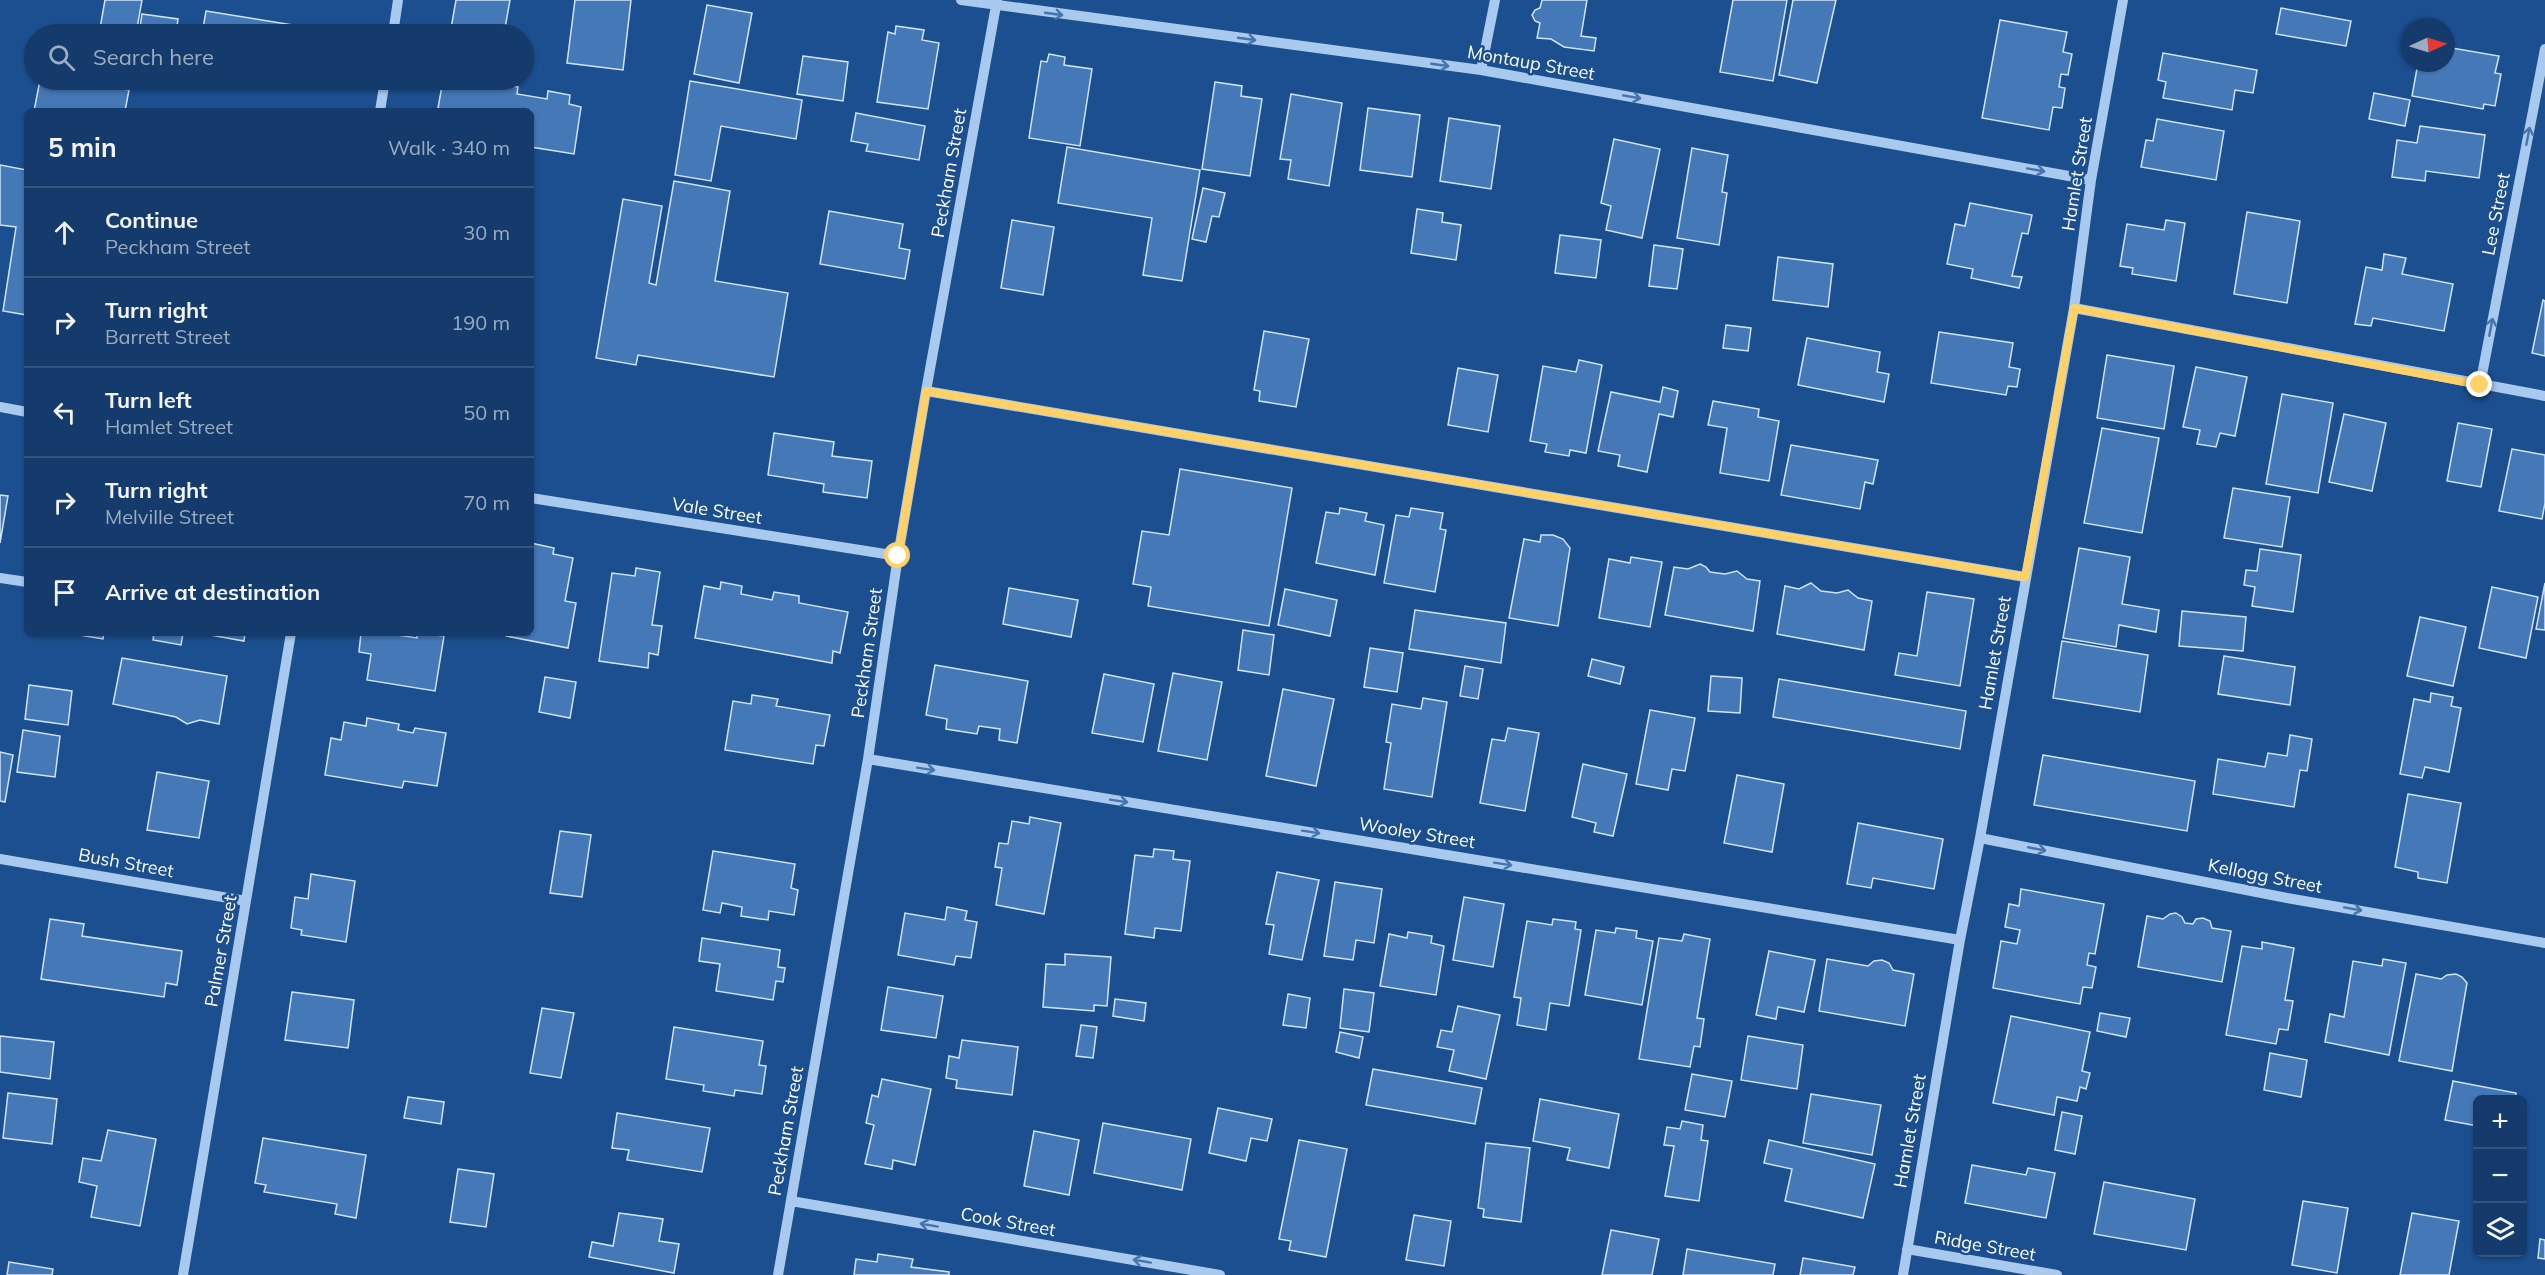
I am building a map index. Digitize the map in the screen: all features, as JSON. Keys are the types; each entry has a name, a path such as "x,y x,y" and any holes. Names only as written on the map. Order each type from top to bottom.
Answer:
{"street":[{"path":"394,24 398,0"},
{"name":"Montaup Street","path":"961,0 1481,70 2091,180"},
{"path":"1481,70 1495,0"},
{"name":"Hamlet Street","path":"1903,1275 1959,940 1980,838 2074,308 2091,180 2123,0"},
{"name":"Peckham Street","path":"778,1275 868,759 898,556 926,391 996,3"},
{"name":"Lee Street","path":"2480,385 2545,49"},
{"path":"380,108 383,90"},
{"path":"2074,308 2545,396"},
{"path":"926,391 2025,577"},
{"path":"0,407 24,411"},
{"name":"Vale Street","path":"534,498 898,556"},
{"path":"0,578 24,582"},
{"name":"Palmer Street","path":"183,1275 290,636"},
{"name":"Wooley Street","path":"868,759 1959,940"},
{"name":"Kellogg Street","path":"1980,838 2288,898 2545,943"},
{"name":"Bush Street","path":"0,859 246,901"},
{"name":"Cook Street","path":"791,1201 1220,1275"},
{"name":"Ridge Street","path":"1906,1249 2058,1275"}],"building":[{"path":"105,0 142,0 138,24 101,24"},
{"path":"456,0 510,0 506,24 452,24"},
{"path":"575,0 631,0 623,70 567,63"},
{"path":"1542,0 1587,0 1581,36 1596,38 1594,51 1564,47 1551,39 1537,38 1540,23 1535,21 1532,15 1540,8"},
{"path":"1733,0 1787,0 1773,81 1720,72"},
{"path":"1793,0 1836,0 1817,83 1779,75"},
{"path":"707,5 752,13 739,83 694,74"},
{"path":"2281,8 2351,21 2346,46 2276,34"},
{"path":"206,11 286,24 204,24"},
{"path":"142,14 178,19 177,24 140,24"},
{"path":"2000,20 2067,32 2063,52 2072,54 2068,75 2061,74 2059,87 2065,88 2062,108 2053,107 2049,130 1982,118"},
{"path":"896,26 924,30 922,40 939,43 928,109 877,102 888,32 895,34"},
{"path":"2455,49 2499,56 2495,73 2501,74 2495,106 2484,104 2483,109 2412,96 2416,72 2455,72"},
{"path":"2163,53 2257,70 2253,93 2235,90 2232,110 2163,98 2166,82 2158,80"},
{"path":"1049,54 1065,57 1064,65 1092,69 1080,146 1029,138 1041,61 1047,62"},
{"path":"803,56 848,62 843,101 797,94"},
{"path":"690,81 802,100 796,139 721,126 711,181 675,175"},
{"path":"1215,82 1242,86 1241,96 1262,99 1250,176 1202,169"},
{"path":"38,90 129,90 126,108 35,108"},
{"path":"441,90 518,90 517,94 547,99 548,91 570,95 569,104 581,107 574,154 534,147 534,108 438,108"},
{"path":"2374,93 2410,100 2405,126 2369,119"},
{"path":"1291,94 1342,103 1329,186 1288,179 1291,160 1280,159"},
{"path":"1368,108 1420,115 1412,177 1360,170"},
{"path":"856,113 925,126 919,160 866,151 868,144 851,141"},
{"path":"1449,118 1500,126 1491,189 1440,181"},
{"path":"2157,119 2224,131 2216,180 2141,167 2146,140 2153,141"},
{"path":"2420,126 2485,135 2479,178 2426,171 2425,181 2392,177 2397,140 2417,143"},
{"path":"1614,139 1660,149 1642,238 1606,230 1611,206 1601,203"},
{"path":"1067,147 1200,170 1182,281 1143,275 1152,218 1058,203"},
{"path":"1692,148 1728,155 1722,192 1727,193 1719,245 1677,238"},
{"path":"0,165 24,169 24,314 3,311 16,227 0,225"},
{"path":"674,181 730,191 715,281 788,293 774,377 638,355 636,365 596,358 623,199 662,206 649,283 656,285"},
{"path":"1203,188 1225,193 1219,217 1212,216 1206,242 1192,239"},
{"path":"1970,203 2032,215 2028,234 2022,233 2012,276 2022,277 2019,288 1971,278 1973,269 1947,264 1955,224 1965,226"},
{"path":"1417,209 1443,213 1442,222 1461,225 1456,260 1411,253"},
{"path":"829,211 903,224 899,248 910,250 905,279 820,264"},
{"path":"2247,212 2300,221 2287,303 2234,294"},
{"path":"1012,220 1054,227 1043,295 1001,288"},
{"path":"2166,220 2185,223 2176,281 2132,274 2133,268 2120,266 2127,224 2164,230"},
{"path":"1560,235 1601,240 1596,278 1555,273"},
{"path":"1654,245 1683,249 1677,289 1649,286"},
{"path":"2384,254 2406,258 2402,274 2453,284 2444,331 2373,318 2371,326 2355,324 2366,267 2382,270"},
{"path":"1778,257 1833,264 1828,307 1773,300"},
{"path":"2543,300 2545,301 2545,356 2532,353"},
{"path":"1726,325 1751,328 1748,351 1723,348"},
{"path":"1264,331 1309,339 1296,407 1259,401 1260,391 1254,390"},
{"path":"1939,332 2013,343 2009,367 2020,369 2017,387 2008,386 2006,395 1931,383"},
{"path":"1807,338 1880,352 1877,372 1889,374 1884,402 1798,385"},
{"path":"2107,355 2174,366 2164,429 2097,418"},
{"path":"1579,360 1602,365 1586,453 1570,450 1569,456 1545,452 1547,444 1530,441 1543,366 1576,372"},
{"path":"2196,367 2247,377 2235,436 2220,433 2216,447 2197,444 2200,430 2183,427"},
{"path":"1458,368 1498,375 1488,432 1448,425"},
{"path":"1663,387 1678,391 1673,417 1659,414 1647,472 1618,466 1620,455 1598,451 1611,392 1660,402"},
{"path":"2282,394 2333,403 2318,493 2266,484"},
{"path":"1713,401 1759,409 1758,417 1779,421 1769,481 1720,473 1727,428 1708,425"},
{"path":"2344,414 2386,423 2372,491 2329,482"},
{"path":"2458,423 2492,429 2481,487 2447,481"},
{"path":"2102,428 2159,438 2142,533 2084,523"},
{"path":"774,433 834,442 832,456 872,461 867,498 823,492 824,484 768,475"},
{"path":"1791,445 1878,460 1873,484 1865,482 1860,509 1781,495"},
{"path":"2512,449 2545,455 2545,503 2542,519 2499,511"},
{"path":"1180,469 1292,488 1269,626 1148,606 1151,587 1133,584 1142,531 1169,535"},
{"path":"2233,488 2290,497 2282,547 2224,538"},
{"path":"0,495 8,496 0,543"},
{"path":"1340,508 1367,513 1365,521 1384,525 1375,575 1316,563 1326,512 1339,514"},
{"path":"1411,508 1443,513 1440,529 1446,530 1435,592 1384,583 1396,515 1409,517"},
{"path":"1541,535 1553,535 1563,539 1570,548 1558,626 1509,618 1524,539 1540,542"},
{"path":"534,544 554,548 553,554 573,558 565,601 576,603 568,648 506,636 534,636"},
{"path":"2079,548 2130,557 2122,604 2159,610 2156,632 2119,625 2116,647 2063,638"},
{"path":"2260,549 2301,555 2293,612 2252,606 2255,587 2244,585 2246,570 2257,571"},
{"path":"1631,557 1662,562 1650,627 1599,618 1609,559 1630,563"},
{"path":"1700,564 1710,572 1725,574 1737,571 1747,579 1760,581 1753,631 1665,615 1674,567 1688,569"},
{"path":"636,568 660,572 652,625 662,626 658,655 649,653 648,668 599,661 612,573 635,576"},
{"path":"721,582 742,586 741,594 772,600 774,592 799,596 799,603 848,612 840,653 833,651 832,663 695,638 704,586 720,589"},
{"path":"1811,583 1821,591 1837,593 1848,590 1858,598 1872,601 1864,650 1777,634 1785,586 1799,589"},
{"path":"2545,583 2545,630 2536,629"},
{"path":"2492,587 2538,597 2526,658 2479,648"},
{"path":"1009,588 1078,600 1071,637 1003,624"},
{"path":"1285,589 1337,600 1330,636 1278,625"},
{"path":"1927,592 1974,599 1960,686 1895,675 1899,653 1917,656"},
{"path":"1415,610 1506,623 1501,663 1409,649"},
{"path":"2182,611 2246,617 2243,651 2179,646"},
{"path":"2420,617 2466,627 2453,686 2407,676"},
{"path":"1243,630 1274,635 1269,675 1238,670"},
{"path":"85,636 104,636 103,639"},
{"path":"154,636 182,636 181,645 153,640"},
{"path":"216,636 245,636 244,641"},
{"path":"361,636 417,638 417,636 444,636 435,691 367,680 371,654 359,652"},
{"path":"2062,641 2148,655 2140,712 2053,698"},
{"path":"1370,648 1403,653 1397,692 1364,687"},
{"path":"2224,656 2295,667 2290,705 2218,694"},
{"path":"122,658 227,676 219,724 200,720 187,724 176,717 113,704"},
{"path":"1592,659 1624,667 1620,684 1588,676"},
{"path":"935,665 1028,681 1017,743 999,740 1000,729 979,726 977,734 946,729 947,719 926,715"},
{"path":"1465,666 1483,669 1478,699 1460,696"},
{"path":"1173,673 1222,682 1207,760 1158,751"},
{"path":"1104,674 1154,684 1143,742 1092,733"},
{"path":"1711,676 1742,678 1740,713 1708,711"},
{"path":"545,677 576,682 570,718 539,712"},
{"path":"1779,679 1966,711 1960,749 1773,717"},
{"path":"29,685 72,691 68,725 25,719"},
{"path":"1283,689 1334,699 1316,786 1266,776"},
{"path":"2431,693 2453,697 2451,706 2461,708 2449,772 2425,767 2422,778 2400,774 2414,699 2430,702"},
{"path":"752,695 778,699 776,706 830,715 824,746 816,745 813,764 725,750 733,701 751,704"},
{"path":"1423,698 1447,702 1432,797 1384,789 1391,743 1386,742 1392,704 1421,709"},
{"path":"1650,710 1695,718 1685,771 1672,769 1668,790 1636,784"},
{"path":"367,718 399,724 398,730 413,733 415,728 446,733 437,786 404,781 402,788 325,775 331,738 341,740 344,722 366,726"},
{"path":"1508,728 1539,733 1525,811 1480,803 1492,739 1505,741"},
{"path":"23,730 60,736 55,777 17,772"},
{"path":"2290,735 2312,739 2307,771 2300,770 2294,807 2213,794 2218,759 2265,767 2268,753 2287,756"},
{"path":"0,752 13,755 5,802 0,801"},
{"path":"2043,755 2195,781 2187,831 2034,805"},
{"path":"1583,764 1627,774 1613,836 1594,832 1596,823 1572,817"},
{"path":"157,772 209,781 199,838 147,830"},
{"path":"1737,775 1784,784 1772,852 1724,843"},
{"path":"2408,794 2461,803 2447,883 2418,878 2418,872 2395,867"},
{"path":"1030,817 1061,823 1044,914 996,905 1002,868 995,867 999,843 1008,844 1012,821 1029,824"},
{"path":"1858,823 1943,839 1934,889 1873,878 1871,888 1847,884"},
{"path":"560,831 591,835 582,897 550,893"},
{"path":"1154,849 1174,851 1173,859 1190,861 1181,931 1155,928 1154,938 1125,934 1135,855 1153,857"},
{"path":"713,851 795,864 791,888 798,890 794,915 769,911 768,920 741,916 742,907 722,903 720,913 703,910"},
{"path":"1277,872 1319,880 1302,960 1269,954 1274,925 1266,924"},
{"path":"311,874 355,881 346,942 301,935 302,930 291,928 295,897 308,899"},
{"path":"1335,882 1382,889 1374,943 1356,940 1353,960 1324,956"},
{"path":"2021,889 2104,904 2095,954 2089,953 2087,965 2096,967 2092,988 2083,987 2080,1004 1993,988 2001,941 2017,944 2020,930 2005,927 2009,904 2019,906"},
{"path":"1464,897 1504,904 1493,967 1453,960"},
{"path":"947,907 967,911 965,920 977,922 971,958 956,956 954,965 898,955 905,913 945,920"},
{"path":"2176,913 2185,923 2193,924 2196,919 2203,918 2210,921 2212,928 2231,931 2222,982 2138,967 2147,916 2163,919"},
{"path":"50,919 84,924 82,936 182,951 177,985 166,983 164,997 41,979"},
{"path":"1553,919 1576,922 1575,929 1581,930 1569,1006 1550,1003 1546,1030 1517,1025 1521,998 1514,997 1527,921 1552,925"},
{"path":"1616,928 1637,931 1636,938 1653,941 1642,1005 1585,995 1596,930 1615,933"},
{"path":"1408,932 1432,936 1431,943 1444,946 1436,995 1380,986 1389,934 1407,938"},
{"path":"1684,934 1710,939 1697,1018 1704,1019 1700,1047 1694,1046 1690,1067 1639,1059 1659,938 1682,941"},
{"path":"702,938 780,950 778,967 785,968 783,982 776,981 773,1000 716,991 720,964 699,961"},
{"path":"2262,942 2294,948 2285,1000 2293,1001 2288,1030 2279,1029 2276,1044 2226,1035 2242,946 2262,949"},
{"path":"1769,951 1815,960 1804,1012 1778,1007 1776,1019 1756,1015"},
{"path":"1065,954 1111,957 1107,1006 1094,1005 1094,1011 1043,1007 1046,964 1065,965"},
{"path":"1827,959 1868,966 1874,961 1882,960 1889,963 1893,970 1914,974 1905,1026 1819,1011"},
{"path":"2383,959 2406,963 2389,1055 2325,1042 2330,1014 2344,1017 2353,961 2382,966"},
{"path":"2416,974 2441,979 2447,975 2456,974 2467,983 2452,1071 2399,1061"},
{"path":"888,987 943,996 936,1038 881,1030"},
{"path":"1344,989 1374,993 1369,1032 1340,1028"},
{"path":"292,992 354,1000 348,1048 285,1040"},
{"path":"1288,994 1310,998 1306,1028 1283,1025"},
{"path":"1115,999 1146,1003 1144,1021 1113,1016"},
{"path":"1458,1006 1500,1015 1486,1079 1449,1071 1454,1050 1437,1047 1441,1030 1452,1032"},
{"path":"542,1008 574,1013 561,1078 530,1073"},
{"path":"2100,1013 2130,1018 2126,1037 2097,1031"},
{"path":"2011,1016 2090,1032 2082,1071 2090,1073 2086,1089 2080,1087 2077,1101 2057,1097 2054,1115 1993,1103"},
{"path":"1081,1025 1097,1027 1093,1058 1076,1056"},
{"path":"674,1027 763,1041 759,1065 766,1066 762,1094 735,1090 734,1096 703,1091 704,1085 666,1079"},
{"path":"1340,1032 1363,1037 1359,1058 1336,1052"},
{"path":"0,1036 54,1042 50,1079 0,1072"},
{"path":"1748,1036 1803,1045 1797,1089 1741,1080"},
{"path":"962,1040 1018,1047 1012,1095 956,1088 957,1080 946,1078 949,1056 959,1058"},
{"path":"2270,1053 2307,1060 2301,1097 2264,1090"},
{"path":"1373,1069 1482,1088 1475,1124 1366,1105"},
{"path":"1692,1074 1732,1081 1725,1117 1685,1110"},
{"path":"882,1079 931,1089 915,1165 893,1160 892,1169 865,1164 874,1125 866,1123 872,1095 878,1097"},
{"path":"2453,1081 2516,1093 2516,1095 2473,1095 2473,1125 2445,1120"},
{"path":"8,1093 57,1099 52,1144 3,1138"},
{"path":"1811,1094 1881,1105 1872,1155 1803,1143"},
{"path":"408,1097 444,1102 441,1124 404,1118"},
{"path":"1540,1099 1619,1114 1609,1168 1567,1160 1570,1148 1533,1141"},
{"path":"1218,1108 1272,1119 1267,1141 1251,1138 1246,1161 1209,1153"},
{"path":"2062,1112 2082,1116 2075,1154 2055,1150"},
{"path":"617,1113 710,1128 702,1172 627,1160 629,1150 612,1148"},
{"path":"1682,1121 1703,1125 1701,1140 1708,1141 1699,1201 1665,1196 1674,1146 1664,1145 1667,1127 1680,1129"},
{"path":"1103,1123 1191,1139 1182,1190 1094,1173"},
{"path":"108,1130 156,1139 140,1226 91,1217 97,1186 79,1182 83,1158 101,1161"},
{"path":"1034,1131 1079,1140 1069,1195 1024,1186"},
{"path":"263,1138 366,1155 356,1218 335,1214 337,1204 264,1192 266,1185 255,1183"},
{"path":"1299,1140 1347,1149 1326,1257 1289,1250 1291,1241 1279,1239"},
{"path":"1769,1140 1875,1164 1863,1218 1785,1201 1792,1169 1764,1163"},
{"path":"1486,1143 1530,1148 1521,1222 1483,1217 1484,1209 1478,1208"},
{"path":"1972,1165 2026,1175 2028,1168 2055,1173 2046,1218 1965,1203"},
{"path":"458,1169 494,1174 486,1227 450,1222"},
{"path":"2104,1182 2195,1199 2186,1250 2094,1234"},
{"path":"2303,1201 2348,1208 2337,1273 2292,1265"},
{"path":"619,1213 663,1219 659,1241 679,1244 674,1273 589,1257 592,1242 613,1246"},
{"path":"2412,1213 2459,1221 2449,1275 2400,1275"},
{"path":"1414,1215 1451,1221 1444,1266 1406,1260"},
{"path":"1611,1230 1659,1239 1652,1275 1602,1275"},
{"path":"2540,1239 2545,1240 2545,1259 2538,1258"},
{"path":"1687,1249 1775,1264 1773,1275 1683,1275"},
{"path":"878,1254 913,1259 911,1267 949,1272 949,1275 854,1275 856,1259 877,1262"},
{"path":"1803,1258 1855,1267 1853,1275 1800,1275"},
{"path":"9,1262 53,1269 52,1275 7,1275"}],"route":[{"path":"898,556 926,391 2025,577 2074,308 2480,385"}]}
